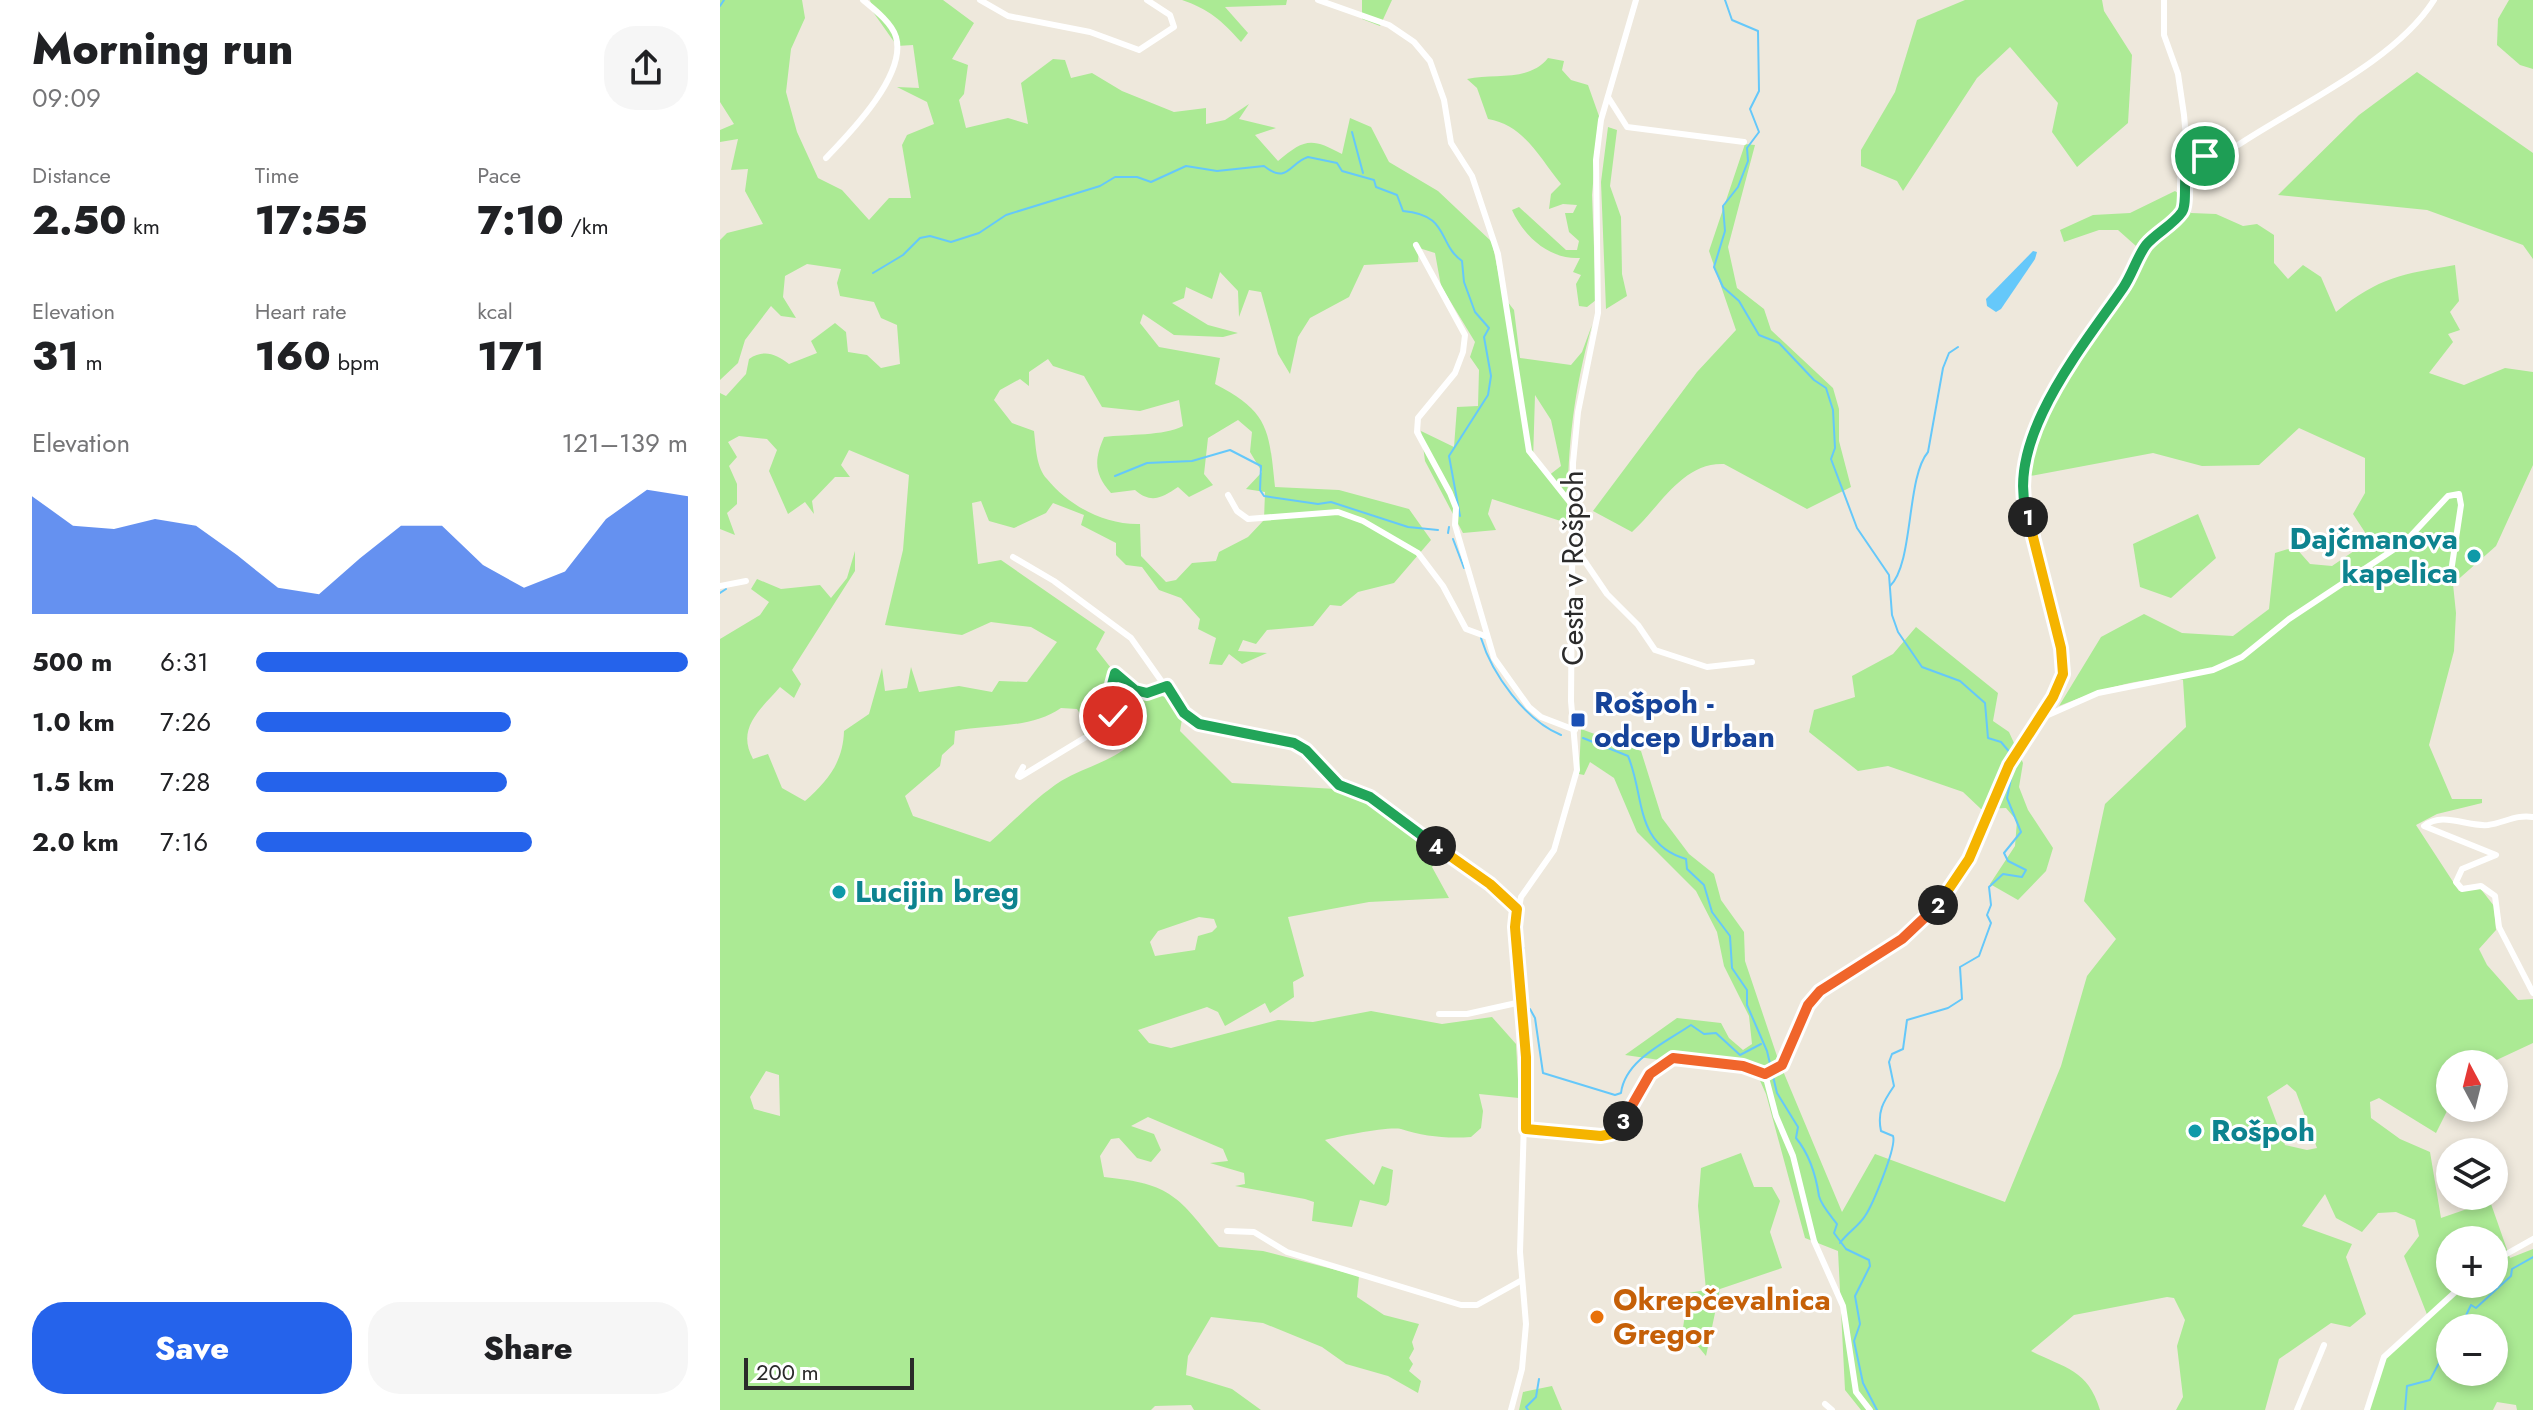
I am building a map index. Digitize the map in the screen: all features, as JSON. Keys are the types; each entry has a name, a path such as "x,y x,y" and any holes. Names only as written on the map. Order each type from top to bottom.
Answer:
{"street":[{"path":"826,158 884,92 896,51 894,32 863,0"},
{"path":"980,0 1008,16 1090,32 1139,50 1174,27 1170,15 1147,0"},
{"path":"1318,0 1389,25 1414,42 1430,61 1444,100 1451,143 1472,176 1498,254 1529,451 1572,505"},
{"name":"Cesta v Rošpoh","path":"1517,909 1521,897 1554,850 1567,815 1577,770 1571,704 1572,505 1575,437 1598,313 1596,160 1608,97 1636,0"},
{"path":"1770,1072 1788,1056 1808,1005 1820,991 1902,939 1943,900 1976,846 2009,765 2060,684 2064,664 2037,542 2025,508 2024,471 2050,396 2062,375 2124,287 2144,247 2183,211 2183,178 2188,159 2181,85 2164,35 2164,0"},
{"path":"2188,159 2217,155 2238,145 2394,45 2419,23 2434,0"},
{"path":"1608,97 1627,127 1744,142"},
{"path":"1416,245 1465,335 1455,373 1415,424 1421,442 1456,508 1455,525 1484,620 1485,636 1494,658 1529,707 1541,717 1575,730"},
{"path":"1228,495 1237,511 1248,519 1338,512 1407,544 1443,586 1466,629 1485,636"},
{"path":"2039,719 2098,693 2213,670 2242,657 2289,619 2405,542 2448,496 2460,496 2451,572"},
{"path":"1573,544 1607,594 1638,625 1655,650 1707,667 1752,662"},
{"path":"1013,557 1054,581 1131,638 1184,713 1199,724 1294,743 1306,750 1339,785 1370,797 1490,884 1517,909 1526,1057 1521,1226 1525,1346 1511,1410"},
{"path":"720,586 746,581"},
{"path":"1023,767 1020,777 1109,723 1113,716 1110,692 1115,673 1135,690 1147,693 1167,686"},
{"path":"2533,817 2518,816 2487,825 2442,820 2424,826 2496,855 2462,869 2456,882 2462,889 2481,886 2495,896 2499,927 2533,993"},
{"path":"1439,1014 1467,1014 1521,1002"},
{"path":"1526,1129 1601,1136 1611,1134 1619,1127 1650,1074 1673,1058 1770,1072"},
{"path":"1770,1072 1776,1116 1793,1156 1814,1241 1843,1306 1856,1392 1870,1410"},
{"path":"1227,1231 1254,1232 1287,1252 1470,1306 1522,1280"},
{"path":"2508,1253 2533,1239"},
{"path":"2367,1410 2384,1357 2449,1298"},
{"path":"2297,1410 2324,1345"},
{"path":"1825,1404 1832,1410"}],"green space":[{"path":"720,0 802,0 805,18 791,49 786,92 797,132 818,178 842,190 869,220 889,198 911,198 902,145 907,135 934,124 927,102 897,87 919,88 913,45 897,46 873,12 870,0 943,0 974,23 952,59 968,65 964,94 959,100 966,128 1008,118 1028,124 1021,83 1053,59 1065,60 1071,78 1092,73 1122,91 1174,112 1206,108 1206,124 1225,120 1249,104 1239,119 1276,128 1255,135 1278,161 1295,148 1308,143 1323,145 1342,154 1350,118 1371,127 1389,162 1438,191 1492,242 1503,296 1514,310 1520,358 1571,365 1582,352 1592,325 1572,423 1567,523 1492,499 1488,514 1496,530 1463,533 1425,461 1421,431 1454,447 1457,407 1478,406 1479,370 1470,357 1475,342 1441,286 1435,253 1419,248 1418,262 1364,265 1349,297 1310,318 1298,337 1290,374 1278,354 1261,292 1249,290 1239,317 1238,291 1220,272 1212,299 1186,287 1184,298 1172,303 1208,325 1238,333 1223,337 1174,335 1143,314 1140,323 1159,347 1220,358 1215,384 1246,404 1263,424 1271,450 1275,487 1339,490 1409,509 1431,540 1394,583 1358,592 1341,606 1330,605 1313,626 1267,630 1256,644 1243,640 1238,651 1267,653 1242,664 1229,654 1222,665 1209,664 1216,638 1198,629 1200,619 1181,598 1159,590 1142,567 1126,565 1116,555 1116,543 1081,525 1084,515 1053,503 1046,513 1014,528 989,521 981,501 972,503 978,564 1001,560 1105,632 1096,649 1122,682 1170,699 1182,719 1180,731 1232,783 1354,790 1442,854 1432,867 1449,898 1369,902 1288,917 1304,976 1293,982 1294,997 1270,1013 1265,1003 1225,1026 1218,1012 1207,1007 1138,1030 1149,1043 1171,1048 1278,1020 1313,1022 1371,1011 1442,1024 1492,1017 1516,1044 1519,1098 1479,1094 1483,1111 1481,1128 1471,1137 1435,1136 1395,1128 1325,1140 1374,1185 1382,1166 1393,1170 1389,1202 1386,1206 1360,1200 1352,1227 1312,1221 1314,1202 1235,1186 1245,1184 1244,1173 1210,1163 1228,1161 1223,1149 1148,1117 1131,1126 1154,1134 1161,1150 1151,1162 1137,1158 1119,1138 1111,1139 1100,1156 1104,1177 1145,1184 1172,1196 1219,1247 1263,1251 1359,1276 1357,1297 1384,1315 1419,1324 1409,1358 1413,1364 1409,1371 1421,1381 1418,1393 1388,1376 1346,1364 1322,1347 1263,1323 1211,1317 1188,1356 1186,1375 1232,1389 1261,1410 1194,1410 1191,1405 1155,1406 1151,1410 720,1410 720,639 760,615 769,602 751,589 757,579 781,589 820,585 831,598 847,578 855,551 855,571 792,670 801,684 794,698 780,687 758,712 747,738 753,759 768,754 782,788 805,801 833,770 841,752 844,731 869,714 882,668 885,691 907,688 911,667 919,692 959,686 992,692 999,681 1027,682 1057,642 1031,627 991,622 962,635 885,625 903,550 909,475 849,450 841,465 850,477 835,477 812,501 814,514 805,502 788,514 769,471 777,450 767,439 739,436 728,442 737,457 729,466 737,484 737,504 727,513 735,535 720,529 720,393 726,396 746,374 749,359 770,354 789,364 817,353 811,341 835,323 846,332 848,352 867,355 881,368 900,364 897,325 881,318 874,302 840,296 837,283 841,269 807,264 785,276 783,297 796,318 781,316 771,306 745,340 738,363 720,380 720,240 727,233 763,224 745,191 748,169 731,170 738,139 720,142 720,130 734,124 720,102","holes":["1048,359 1053,366 1084,376 1102,407 1140,411 1179,400 1183,426 1156,433 1104,437 1097,466 1101,479 1111,493 1135,490 1146,497 1156,498 1178,487 1189,497 1213,485 1204,474 1208,438 1238,420 1252,432 1250,452 1262,472 1246,489 1265,492 1264,520 1248,537 1219,552 1216,561 1192,563 1176,580 1166,582 1141,556 1140,524 1101,517 1066,498 1041,469 1034,431 1012,423 994,400 1000,390 1020,379 1029,386 1029,372","1535,395 1551,420 1561,466 1548,476 1533,461","1061,708 1077,709 1086,723 1082,742 1114,713 1128,720 1131,744 1061,781 990,842 913,816 905,796 940,766 942,755 954,744 955,731 1023,723","1199,917 1214,919 1217,927 1198,936 1195,950 1155,956 1150,942 1158,931","766,1071 779,1075 780,1116 754,1109 750,1097"]},
{"path":"1182,0 1287,0 1286,5 1225,7 1248,33 1241,42 1214,16"},
{"path":"1362,0 1392,0 1380,26 1362,19"},
{"path":"1965,0 2102,0 2104,11 2132,55 2128,123 2077,167 2052,132 2058,103 2010,47 1977,78 1903,191 1897,181 1861,166 1861,150 1895,92 1917,20"},
{"path":"2509,0 2533,0 2533,69 2520,65 2497,45 2498,19"},
{"path":"1548,58 1564,61 1562,70 1571,80 1588,85 1599,116 1592,195 1596,300 1587,307 1579,306 1576,284 1581,275 1573,272 1580,258 1558,255 1539,245 1523,229 1512,210 1519,207 1566,250 1577,250 1579,241 1569,232 1565,213 1573,213 1577,205 1563,204 1549,209 1551,194 1561,184 1521,135 1501,122 1488,119 1477,88 1467,79 1521,74 1540,66"},
{"path":"2417,72 2533,153 2533,259 2523,245 2427,210 2278,195 2359,115"},
{"path":"1608,127 1617,130 1610,186 1621,217 1622,274 1627,296 1606,309 1601,182"},
{"path":"1745,144 1755,145 1728,247 1737,288 1764,309 1771,330 1833,388 1839,409 1839,441 1851,487 1807,509 1724,464 1709,465 1696,470 1672,488 1632,532 1593,511 1697,372 1736,330 1709,251"},
{"path":"2175,191 2186,199 2191,213 2216,214 2243,226 2257,224 2274,235 2274,263 2288,279 2303,265 2321,277 2336,312 2379,284 2421,271 2455,265 2459,301 2450,312 2460,330 2448,334 2453,342 2429,373 2464,385 2505,368 2533,372 2533,465 2496,546 2453,584 2456,613 2454,651 2429,745 2452,799 2482,799 2482,803 2437,814 2416,825 2459,891 2480,888 2494,906 2496,930 2479,949 2487,965 2518,1000 2533,999 2533,1043 2508,1055 2508,1050 2436,1050 2436,1122 2442,1122 2436,1133 2379,1098 2370,1102 2371,1118 2400,1139 2430,1152 2436,1210 2440,1210 2441,1218 2464,1210 2493,1210 2499,1226 2436,1226 2436,1298 2508,1298 2508,1252 2510,1258 2533,1249 2533,1410 2517,1410 2516,1405 2497,1402 2493,1410 2367,1410 2383,1360 2428,1317 2404,1256 2419,1236 2415,1220 2396,1212 2378,1213 2362,1232 2336,1218 2325,1194 2302,1226 2352,1244 2346,1257 2366,1314 2350,1327 2331,1323 2279,1359 2265,1410 2176,1410 2183,1397 2177,1346 2185,1320 2174,1298 2167,1297 2074,1315 2031,1351 2082,1378 2095,1396 2100,1410 1861,1410 1845,1390 1838,1251 1805,1238 1766,1094 1757,1074 1625,1055 1677,1018 1721,1023 1729,1038 1743,1050 1752,1044 1749,1016 1724,966 1717,932 1696,891 1637,832 1614,778 1590,762 1584,775 1579,774 1581,729 1641,751 1662,818 1689,854 1714,874 1721,900 1744,932 1745,961 1778,1059 1842,1212 1875,1154 2005,1202 2061,1066 2087,976 2116,939 2084,901 2105,804 2186,727 2183,680 2136,682 2059,706 2101,637 2144,614 2182,633 2233,636 2269,609 2275,553 2295,547 2310,564 2332,566 2370,540 2353,514 2365,493 2365,458 2299,428 2259,465 2202,466 2153,453 2030,476 2040,424 2051,398 2079,350 2129,285 2127,269 2136,246 2118,230 2099,230 2064,242 2060,230 2093,215 2130,213","holes":["2287,1084 2296,1092 2317,1148 2307,1150 2285,1145 2267,1097"]},
{"path":"2198,514 2216,558 2171,598 2140,587 2133,544"},
{"path":"1916,627 1998,693 1993,721 2009,732 2023,763 2019,787 2028,810 2053,848 2046,871 2018,900 1990,884 2015,846 2017,821 2006,808 1981,809 1963,792 1888,766 1858,771 1809,732 1814,710 1855,697 1852,676 1893,654"},
{"path":"1741,1153 1754,1187 1772,1187 1780,1201 1770,1232 1782,1268 1720,1289 1706,1356 1683,1328 1688,1293 1706,1290 1698,1206 1701,1168"},
{"path":"1552,1386 1562,1410 1519,1410 1523,1392"}],"water":[{"path":"2033,251 2037,252 2035,259 2001,309 1996,312 1987,306 1986,299"}],"waterway":[{"path":"720,6 724,0"},
{"path":"1725,0 1732,20 1758,31 1759,91 1750,109 1759,132 1747,148 1748,161 1738,187 1723,206 1725,231 1714,267 1723,287 1739,301 1759,335 1779,343 1814,380 1826,388 1833,410 1835,448 1831,459 1857,528 1889,575 1892,615 1898,632 1922,667 1960,681 1985,703 1988,738 2001,742 2012,755"},
{"path":"1352,132 1363,173"},
{"path":"873,273 903,255 920,238 930,236 951,242 979,233 1006,215 1100,186 1115,177 1137,177 1151,182 1186,166 1217,171 1264,166 1283,173 1308,157 1337,163 1342,171 1374,180 1376,187 1397,195 1403,211 1429,218 1436,224 1454,254 1462,261 1464,282 1475,312 1489,328 1484,337 1491,376 1488,395 1449,456 1460,516"},
{"path":"1890,586 1898,575 1903,559 1916,481 1928,452 1943,368 1949,353 1958,347"},
{"path":"1115,476 1147,463 1192,461 1230,450 1261,466 1260,490 1264,496 1318,504 1331,502 1408,527 1438,530"},
{"path":"1448,533 1449,527"},
{"path":"1453,539 1464,568"},
{"path":"720,593 726,589"},
{"path":"1481,638 1493,666 1512,694 1535,719 1561,735"},
{"path":"1583,738 1628,756 1649,830 1669,852 1686,859 1687,869 1704,885 1712,912 1730,936 1732,968 1747,990 1747,1005 1767,1051 1777,1093 1798,1127 1796,1138 1812,1166 1820,1199 1837,1224 1834,1233 1846,1249 1869,1260 1870,1266 1855,1296 1860,1324 1854,1341 1863,1383 1877,1410"},
{"path":"1840,1243 1868,1210 1891,1152 1893,1136 1881,1131 1880,1113 1894,1086 1889,1062 1892,1054 1903,1049 1907,1020 1948,1008 1962,999 1960,967 1979,956 1991,923 1987,915 1991,905 1989,887 2003,874 2022,877 2026,870 2008,861 2004,853 2021,832 2007,798 2015,759"},
{"path":"1523,966 1524,948"},
{"path":"1523,973 1527,1004"},
{"path":"1530,1009 1535,1018 1543,1073 1615,1095 1621,1093 1624,1081 1638,1061 1691,1025 1704,1034 1716,1033 1740,1055 1761,1044"},
{"path":"2467,1314 2471,1305 2476,1308 2511,1276 2512,1269 2533,1257"},
{"path":"2405,1410 2407,1386 2430,1380 2436,1369"},
{"path":"1528,1410 1526,1407 1536,1397 1539,1379"}],"place":[{"name":"Dajčmanova kapelica","path":"2474,556"},
{"name":"Rošpoh - odcep Urban","path":"1578,720"},
{"name":"Lucijin breg","path":"839,892"},
{"name":"Rošpoh","path":"2195,1131"},
{"name":"Okrepčevalnica Gregor","path":"1597,1317"}],"route":[{"path":"1113,716 1110,692 1115,673 1125,678 1135,690 1147,693 1156,687 1167,686 1184,713 1199,724 1241,735 1294,743 1306,750 1339,785 1370,797 1490,884 1517,909 1515,927 1526,1057 1526,1129 1601,1136 1611,1134 1628,1114 1650,1074 1661,1063 1673,1058 1743,1066 1765,1074 1775,1070 1792,1049 1808,1005 1820,991 1840,975 1902,939 1943,900 1969,859 2009,765 2060,684 2064,670 2061,648 2037,542 2025,508 2024,471 2050,396 2074,354 2124,287 2144,247 2181,214 2185,206 2182,184 2188,159 2205,156"}]}
